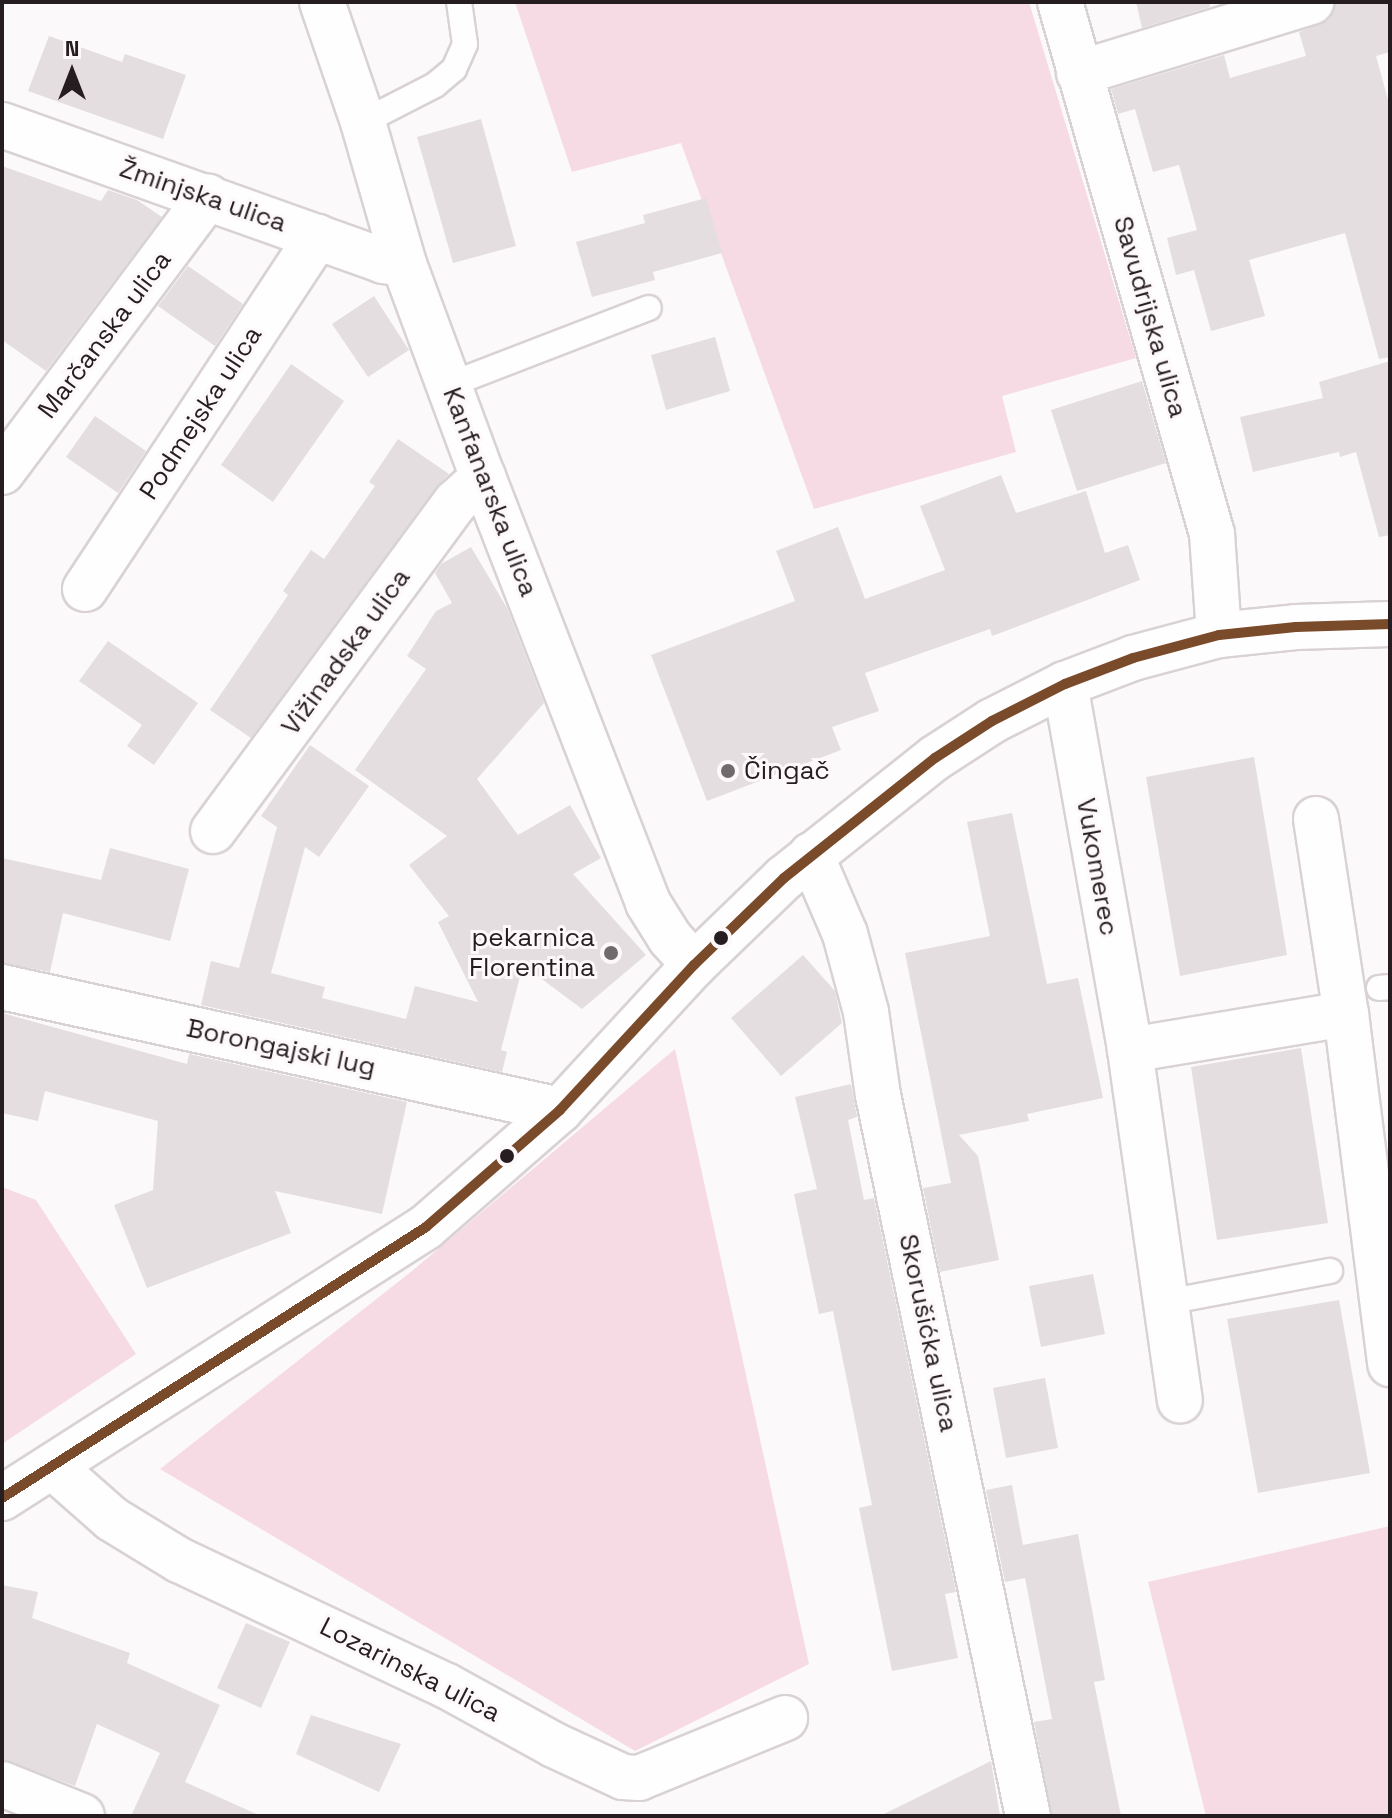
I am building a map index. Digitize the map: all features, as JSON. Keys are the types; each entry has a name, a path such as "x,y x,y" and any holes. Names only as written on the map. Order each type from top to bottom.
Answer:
{"street":[{"name":"Kanfanarska ulica","path":"322,2 363,122 404,264 483,477 648,903 670,938 694,965"},
{"name":"Savudrijska ulica","path":"1060,2 1212,534 1219,635"},
{"path":"1079,73 1311,2"},
{"name":"Žminjska ulica","path":"2,125 383,261 404,264"},
{"name":"Marčanska ulica","path":"2,472 208,197"},
{"name":"Podmejska ulica","path":"85,589 317,237"},
{"name":"Vižinadska ulica","path":"213,831 456,502 483,477"},
{"path":"2,1498 426,1227 560,1110 694,965 811,855 935,758 1023,703 1133,658 1219,635 1296,627 1390,624"},
{"name":"Vukomerec","path":"1065,684 1130,1050 1180,1400"},
{"path":"1316,819 1383,1252 1390,1364"},
{"name":"Skorušićka ulica","path":"811,855 845,934 866,1012 878,1095 1028,1816"},
{"name":"Borongajski lug","path":"2,987 560,1110"},
{"path":"1130,1050 1346,1014"},
{"name":"Lozarinska ulica","path":"53,1467 112,1519 179,1560 445,1685 554,1745 623,1777 639,1778 785,1718"},
{"path":"2,1784 82,1816"}],"lane":[{"path":"363,122 435,85 454,69 465,44 459,2"},
{"path":"449,385 649,308"},
{"path":"1167,1302 1330,1271"}],"shaded area":[{"path":"515,2 1029,2 1136,358 1002,396 1016,452 814,509 681,143 572,172"},
{"path":"675,1049 809,1664 635,1751 160,1469 412,1271"},
{"path":"2,1187 36,1200 136,1354 2,1444"},
{"path":"1390,1526 1390,1816 1206,1816 1148,1582"}],"building":[{"path":"1136,2 1209,2 1210,7 1142,28"},
{"path":"1335,2 1390,2 1390,52 1376,56 1390,107 1390,357 1379,359 1345,233 1249,260 1265,316 1211,331 1194,270 1176,275 1167,238 1197,230 1179,165 1153,172 1135,109 1118,114 1111,89 1224,55 1230,78 1306,56 1299,32 1329,20"},
{"path":"49,36 122,62 125,54 186,75 163,139 28,91"},
{"path":"481,119 516,246 453,263 417,137"},
{"path":"2,166 101,201 108,190 137,200 162,217 46,371 2,340"},
{"path":"706,198 722,253 653,272 655,280 592,297 576,242 645,223 643,215"},
{"path":"188,266 243,304 215,346 158,306"},
{"path":"374,296 409,350 368,377 332,324"},
{"path":"715,337 730,391 666,410 651,355"},
{"path":"1390,361 1390,535 1379,537 1356,452 1340,457 1339,452 1253,472 1240,417 1323,398 1319,382"},
{"path":"291,364 344,401 273,502 221,465"},
{"path":"1142,381 1166,463 1077,491 1051,410"},
{"path":"95,416 146,451 118,493 66,457"},
{"path":"398,439 449,474 436,487 251,738 210,710 288,595 283,591 311,550 324,559 375,486 369,482"},
{"path":"1001,475 1016,513 1086,491 1105,553 1128,545 1140,580 992,636 990,629 865,673 879,711 832,727 841,750 707,801 651,655 795,601 776,551 838,527 865,599 945,570 920,506"},
{"path":"471,547 507,608 544,703 477,779 518,835 570,805 601,858 573,874 646,955 582,1009 523,965 501,1050 507,1052 502,1072 201,1005 211,961 239,968 277,827 261,816 310,745 369,786 319,857 305,847 271,973 325,987 322,998 406,1019 415,986 478,1002 438,922 449,916 409,865 447,836 355,770 426,669 407,656 436,611 452,603 435,573 441,564"},
{"path":"108,641 198,703 154,765 127,746 142,725 79,681"},
{"path":"1254,757 1287,955 1180,976 1146,777"},
{"path":"1012,813 1047,984 1078,978 1103,1098 1027,1114 1029,1121 959,1135 978,1156 999,1260 940,1272 923,1188 951,1183 905,953 990,936 967,822"},
{"path":"110,848 189,869 170,941 63,913 50,972 2,963 2,858 101,880"},
{"path":"803,955 835,991 842,1023 781,1076 731,1018"},
{"path":"2,1013 187,1064 189,1054 407,1102 382,1214 275,1191 291,1233 147,1288 114,1205 153,1190 158,1121 45,1091 38,1121 2,1113"},
{"path":"1301,1048 1328,1223 1217,1240 1191,1067"},
{"path":"851,1084 857,1117 848,1120 864,1200 874,1198 956,1592 945,1594 958,1658 892,1671 859,1508 872,1505 833,1311 819,1314 794,1194 817,1189 795,1097"},
{"path":"1093,1274 1105,1334 1041,1347 1029,1286"},
{"path":"1339,1300 1370,1473 1258,1493 1227,1319"},
{"path":"1045,1378 1058,1448 1006,1458 993,1388"},
{"path":"1012,1485 1023,1545 1078,1534 1105,1680 1094,1682 1121,1816 1052,1816 1034,1722 1052,1719 1025,1578 1005,1582 986,1490"},
{"path":"2,1585 38,1592 32,1618 130,1653 127,1663 220,1705 185,1782 261,1816 131,1816 160,1753 97,1724 75,1786 2,1759"},
{"path":"246,1623 290,1642 261,1708 217,1688"},
{"path":"311,1715 401,1744 379,1792 296,1754"},
{"path":"991,1761 1000,1816 880,1816"}],"transit line":[{"path":"2,1498 426,1227 560,1110 694,965 784,878 935,758 992,721 1065,684 1133,658 1219,635 1296,627 1390,624"}],"place":[{"name":"Čingač","path":"728,771"},
{"name":"pekarnica Florentina","path":"611,953"}]}
